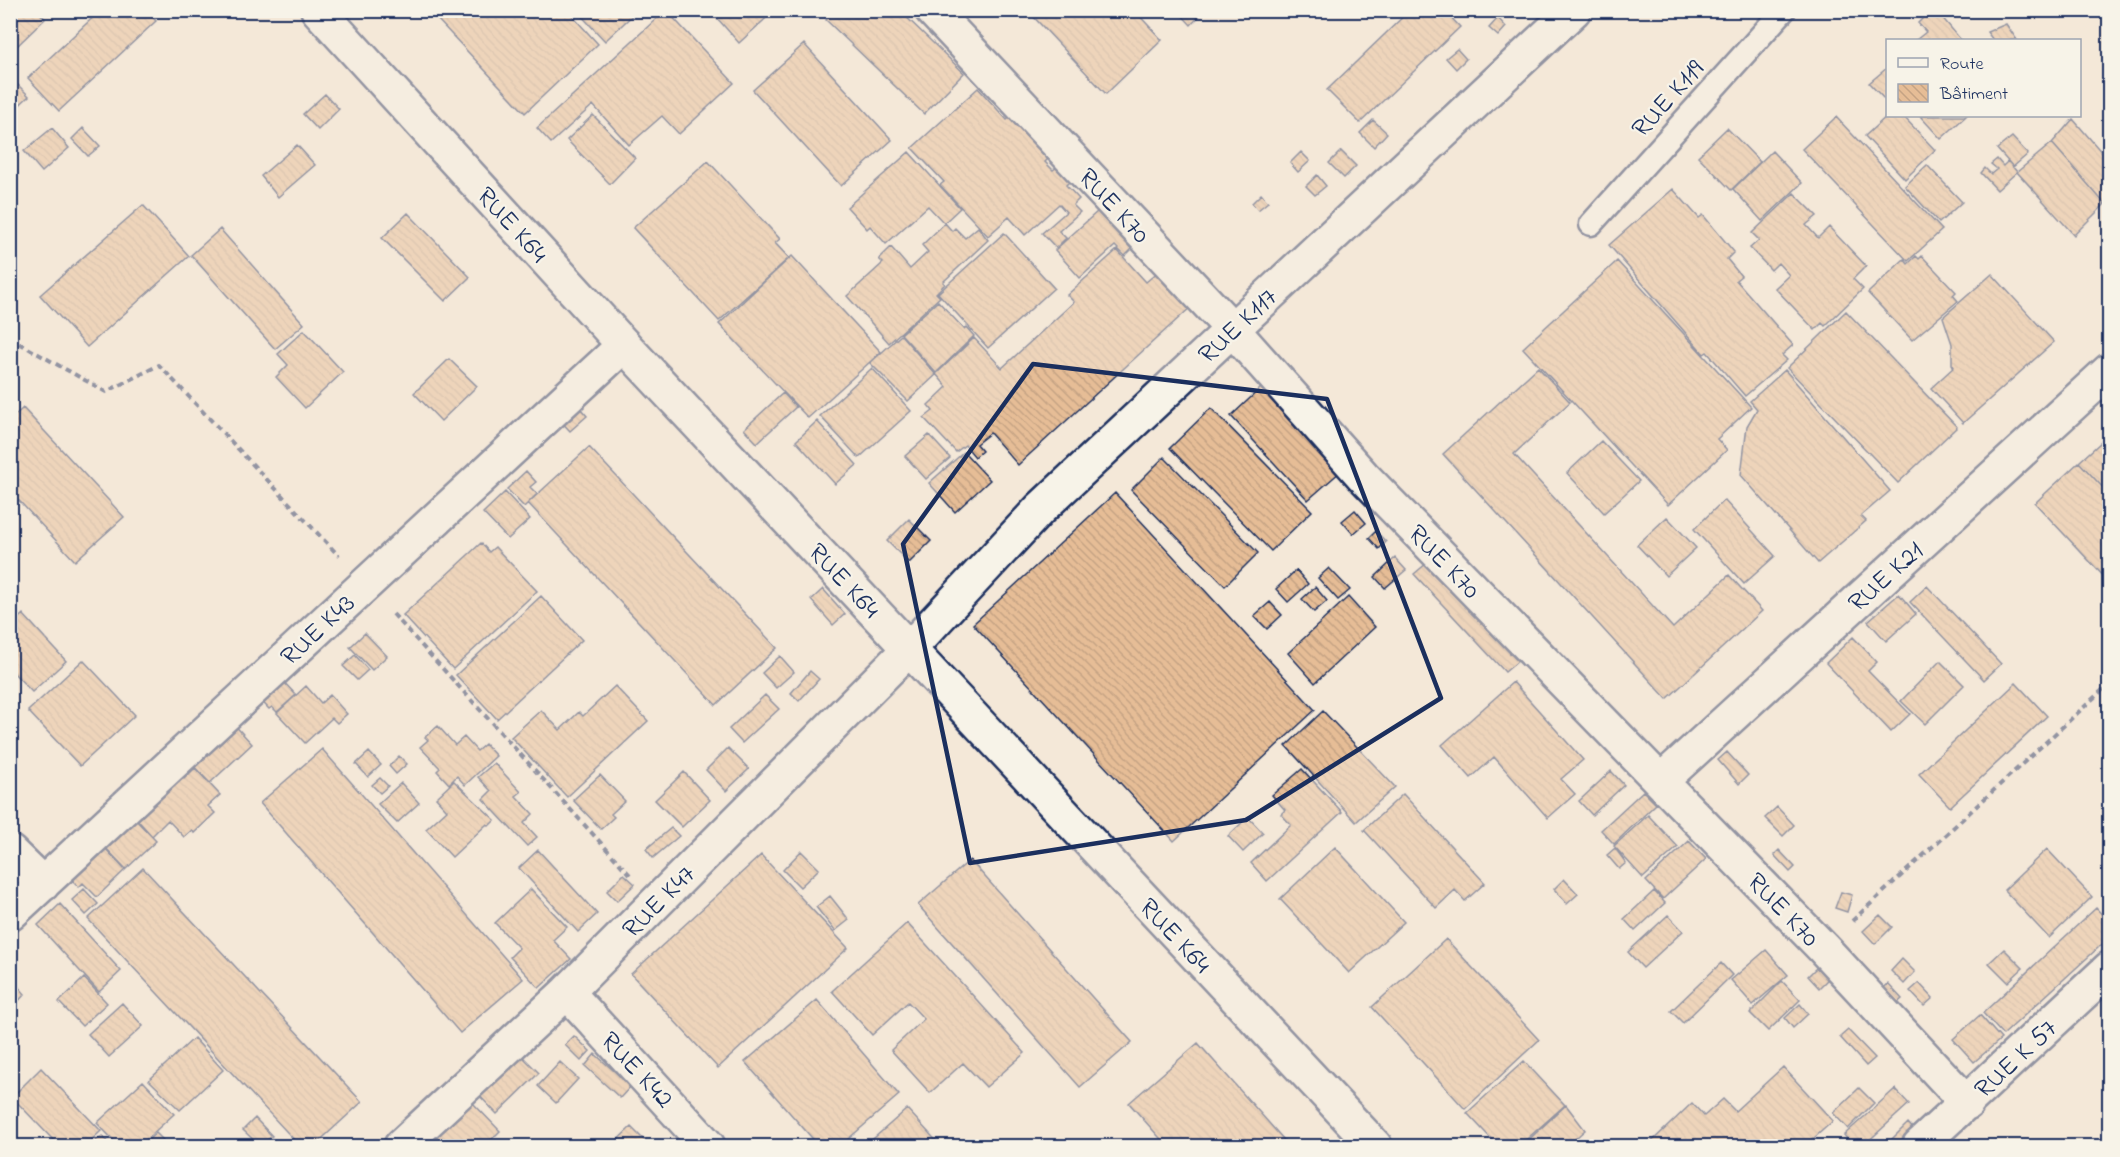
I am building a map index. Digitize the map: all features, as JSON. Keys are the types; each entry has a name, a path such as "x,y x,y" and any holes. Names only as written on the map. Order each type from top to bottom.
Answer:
{"street":[{"name":"RUE K64","path":"318,10 624,345 1375,1146"},
{"name":"RUE K70","path":"932,10 1232,329 1363,476 1823,948 1967,1103"},
{"name":"RUE K117","path":"909,649 1040,509 1574,10"},
{"name":"RUE K43","path":"10,914 624,345"},
{"name":"RUE K21","path":"1661,782 2109,370"},
{"name":"RUE K47","path":"401,1146 567,992 909,649"},
{"path":"10,852 43,884"},
{"name":"RUE K 57","path":"1919,1146 2109,968"},
{"name":"RUE K42","path":"567,992 708,1146"}],"lane":[{"name":"RUE K119","path":"1592,224 1784,10"}],"path":[{"path":"10,338 106,392 159,365 365,584 655,903"},
{"path":"1823,948 2109,683"}],"highlighted area":[{"path":"1033,364 1327,399 1441,698 1246,820 970,863 903,544"}],"building":[{"path":"10,10 37,10 45,19 16,47 10,41"},
{"path":"101,10 146,10 156,21 59,111 28,78"},
{"path":"445,10 567,10 598,44 525,113 437,19"},
{"path":"576,10 638,10 605,41"},
{"path":"666,10 734,83 679,134 662,116 629,145 593,105 551,143 537,128"},
{"path":"710,10 775,10 739,43"},
{"path":"835,10 899,10 964,73 924,114 826,20"},
{"path":"1027,10 1134,10 1162,40 1106,94"},
{"path":"1177,10 1205,10 1191,25"},
{"path":"1410,10 1444,10 1460,27 1360,123 1327,90"},
{"path":"1931,10 1936,10 1960,39 1917,39 1926,32 1918,23"},
{"path":"1498,18 1506,27 1498,36 1489,28"},
{"path":"2006,24 2016,39 1992,39 1987,32"},
{"path":"804,44 892,140 841,186 753,90"},
{"path":"1457,49 1466,59 1456,69 1446,58"},
{"path":"1886,69 1886,101 1869,83"},
{"path":"10,77 29,96 10,114"},
{"path":"978,88 1007,120 1012,116 1050,157 1045,162 1053,170 1060,165 1072,179 1066,185 1079,199 1073,205 1080,212 1059,231 1066,238 1056,248 1042,233 1066,212 1059,204 1025,235 1009,217 988,236 940,185 944,182 912,148"},
{"path":"325,94 339,109 318,130 303,114"},
{"path":"593,115 635,158 610,184 567,140"},
{"path":"1836,117 1942,230 1908,261 1802,149"},
{"path":"1886,117 1904,117 1935,150 1905,179 1865,136"},
{"path":"1921,117 1965,117 1941,139"},
{"path":"2073,119 2110,162 2110,201 2105,204 2052,143"},
{"path":"1373,120 1387,133 1374,147 1360,133"},
{"path":"52,128 69,148 42,172 24,151"},
{"path":"83,128 100,146 88,156 72,139"},
{"path":"1727,128 1760,162 1731,190 1698,156"},
{"path":"2012,137 2028,154 2013,167 1997,149"},
{"path":"2052,143 2105,204 2074,235 2017,172"},
{"path":"297,145 315,165 278,197 261,176"},
{"path":"1341,151 1356,166 1344,178 1329,163"},
{"path":"1772,151 1802,183 1762,221 1733,189"},
{"path":"909,152 960,208 944,223 928,206 886,244 870,226 867,229 847,207"},
{"path":"1301,152 1310,161 1298,172 1290,163"},
{"path":"1997,159 2003,166 2008,161 2017,172 1997,190 1981,173 1985,168 1991,174 1997,169 1991,164"},
{"path":"708,161 780,239 775,243 789,258 719,321 633,228"},
{"path":"1927,165 1962,202 1939,223 1905,186"},
{"path":"1317,175 1326,186 1315,195 1306,186"},
{"path":"1673,189 1699,218 1703,215 1734,252 1727,259 1741,276 1736,280 1793,345 1782,355 1787,360 1745,396 1707,352 1704,354 1609,245"},
{"path":"1794,193 1817,216 1806,225 1818,238 1829,227 1866,266 1853,279 1863,289 1825,326 1822,323 1815,330 1775,288 1789,275 1778,263 1771,270 1750,248 1759,240 1752,233"},
{"path":"1261,194 1268,202 1258,210 1252,203"},
{"path":"143,205 189,256 87,347 40,295"},
{"path":"1098,211 1132,249 1125,256 1115,246 1080,278 1055,250"},
{"path":"408,213 470,277 445,301 382,238"},
{"path":"945,223 952,231 955,228 965,238 978,227 988,240 943,282 945,284 936,293 940,297 889,343 847,296 883,263 879,259 891,247 910,269 928,252 922,245"},
{"path":"220,229 304,324 275,349 191,255"},
{"path":"1004,233 1054,288 988,348 938,293"},
{"path":"1117,250 1146,282 1160,270 1192,306 1018,465 990,433 976,444 982,451 975,457 965,445 956,452 924,418 933,411 928,405 947,387 936,374 974,338 1002,368 1074,302 1067,295"},
{"path":"792,256 881,352 808,418 719,324"},
{"path":"1916,256 1919,259 1922,256 1956,292 1953,295 1958,301 1912,340 1868,293 1904,259 1908,264"},
{"path":"1617,261 1751,407 1717,439 1727,450 1668,505 1523,348"},
{"path":"1992,274 2054,342 1963,423 1931,388 1954,367 1952,344 1943,317"},
{"path":"938,301 964,329 966,327 974,336 936,373 901,334"},
{"path":"1846,311 1957,427 1898,483 1787,368"},
{"path":"304,330 343,372 305,408 276,377 288,365 278,354"},
{"path":"901,335 936,375 908,401 870,363"},
{"path":"449,359 477,386 441,421 414,393"},
{"path":"1538,367 1570,402 1514,454 1673,628 1729,575 1762,611 1667,699 1443,454"},
{"path":"872,368 911,411 859,458 820,416"},
{"path":"1785,370 1890,491 1861,516 1866,521 1818,563 1741,475 1747,426 1757,409 1750,401"},
{"path":"1263,386 1341,471 1308,500 1231,416"},
{"path":"783,393 796,407 757,443 744,429"},
{"path":"574,401 587,416 570,431 557,417"},
{"path":"23,408 124,517 75,561 10,491 10,420"},
{"path":"1211,408 1312,511 1271,551 1170,448"},
{"path":"817,421 857,465 835,484 796,441"},
{"path":"2110,434 2110,495 2079,462"},
{"path":"929,435 950,458 926,479 905,456"},
{"path":"1601,441 1639,481 1604,513 1567,473"},
{"path":"589,447 777,648 716,705 528,503"},
{"path":"964,452 990,480 955,512 929,483"},
{"path":"1164,457 1258,553 1225,586 1131,490"},
{"path":"2079,462 2110,495 2110,583 2035,503"},
{"path":"526,471 536,482 530,487 537,494 524,507 507,489"},
{"path":"505,492 530,519 508,539 483,513"},
{"path":"1115,493 1315,710 1174,841 973,624"},
{"path":"1724,500 1775,556 1744,584 1694,529"},
{"path":"1355,510 1366,523 1353,534 1342,521"},
{"path":"1667,517 1696,548 1666,576 1637,545"},
{"path":"909,519 931,541 909,563 887,541"},
{"path":"1376,531 1386,542 1379,549 1369,538"},
{"path":"481,543 489,552 495,547 537,591 453,669 403,615"},
{"path":"1395,558 1406,570 1385,588 1375,577"},
{"path":"1427,563 1518,661 1505,672 1414,574"},
{"path":"1329,568 1350,590 1338,600 1318,578"},
{"path":"1296,570 1308,584 1288,602 1276,589"},
{"path":"1927,586 2001,664 1984,680 1910,602"},
{"path":"1315,587 1327,601 1314,612 1302,599"},
{"path":"823,589 845,614 833,625 811,600"},
{"path":"1899,594 1916,614 1886,641 1868,621"},
{"path":"541,596 582,640 497,719 456,675"},
{"path":"1348,597 1375,627 1315,683 1288,653"},
{"path":"1270,602 1282,615 1267,629 1254,616"},
{"path":"23,614 66,661 32,692 10,669 10,626"},
{"path":"365,633 387,656 372,670 350,647"},
{"path":"1853,637 1877,662 1868,671 1910,714 1891,732 1826,663"},
{"path":"355,655 368,670 357,680 343,666"},
{"path":"780,656 794,672 776,688 762,673"},
{"path":"83,660 135,715 80,766 28,711"},
{"path":"1940,661 1964,685 1925,724 1901,701"},
{"path":"810,671 819,679 799,701 791,693"},
{"path":"279,677 296,695 277,712 272,707 269,709 253,692"},
{"path":"1513,682 1583,760 1561,779 1575,794 1548,818 1494,757 1471,778 1442,745"},
{"path":"2016,683 2047,716 1950,807 1919,774"},
{"path":"306,686 321,703 330,695 347,714 337,723 332,718 305,743 277,713"},
{"path":"615,686 648,721 567,797 511,737 541,710 560,730 579,712 583,716"},
{"path":"765,695 779,709 742,743 729,729"},
{"path":"1323,711 1395,787 1356,822 1286,746"},
{"path":"230,720 252,744 210,783 184,756"},
{"path":"438,726 455,745 464,737 477,751 485,744 496,756 465,785 457,776 449,784 437,771 440,768 420,747 428,740 425,737"},
{"path":"728,748 749,769 726,791 706,770"},
{"path":"322,749 523,979 460,1033 260,803"},
{"path":"369,752 381,765 368,777 356,764"},
{"path":"1727,752 1748,775 1739,784 1718,760"},
{"path":"399,756 407,764 396,774 389,766"},
{"path":"494,763 521,792 516,796 533,814 524,823 537,837 527,846 483,799 491,791 478,777"},
{"path":"195,768 220,795 208,806 215,813 194,833 192,830 184,837 168,820 152,836 134,816 175,770 184,779"},
{"path":"1302,769 1342,812 1267,881 1251,863 1291,825 1281,814 1285,810 1272,795"},
{"path":"1611,771 1624,785 1592,815 1579,801"},
{"path":"684,772 710,800 682,827 655,800"},
{"path":"600,775 625,801 611,814 614,817 601,829 573,800"},
{"path":"380,778 388,786 380,793 372,785"},
{"path":"454,781 495,820 489,826 487,824 452,857 426,829 447,810 436,798"},
{"path":"401,783 419,803 397,823 378,804"},
{"path":"1643,791 1656,804 1614,844 1601,830"},
{"path":"1403,794 1485,883 1465,901 1455,890 1436,908 1364,830"},
{"path":"1777,807 1794,825 1783,836 1765,818"},
{"path":"131,815 156,841 126,869 103,845"},
{"path":"1648,815 1678,847 1643,878 1614,846"},
{"path":"1248,817 1263,833 1243,852 1228,836"},
{"path":"671,828 679,836 653,858 646,849"},
{"path":"1689,841 1706,859 1663,899 1646,881"},
{"path":"1335,847 1404,922 1349,973 1280,899"},
{"path":"105,848 125,870 97,897 83,883 79,887 69,877"},
{"path":"1615,848 1626,863 1619,869 1607,855"},
{"path":"2047,849 2092,897 2049,938 2004,890"},
{"path":"538,850 597,914 578,932 519,868"},
{"path":"1779,850 1795,867 1790,872 1774,855"},
{"path":"801,851 819,869 800,887 783,870"},
{"path":"761,855 848,948 718,1068 631,974"},
{"path":"970,860 1132,1042 1080,1087 918,905"},
{"path":"143,868 362,1102 314,1146 300,1146 88,919"},
{"path":"624,874 635,884 617,901 607,891"},
{"path":"1564,879 1578,894 1567,904 1554,889"},
{"path":"84,889 98,904 86,915 72,900"},
{"path":"531,889 567,927 553,940 571,959 539,988 510,957 519,948 495,923"},
{"path":"1654,891 1665,903 1635,931 1624,919"},
{"path":"1841,892 1852,895 1847,912 1835,908"},
{"path":"830,896 849,920 835,931 816,907"},
{"path":"60,904 121,971 99,992 38,925"},
{"path":"2096,908 2110,923 2110,937 2003,1035 1983,1013"},
{"path":"1668,915 1683,931 1643,968 1628,952"},
{"path":"1880,915 1892,927 1875,944 1863,931"},
{"path":"907,923 1025,1053 986,1087 963,1063 930,1093 891,1050 924,1019 908,1002 872,1035 832,991"},
{"path":"1446,939 1539,1040 1465,1109 1372,1007"},
{"path":"2004,949 2023,968 2008,982 1989,963"},
{"path":"1766,950 1788,975 1753,1005 1731,980"},
{"path":"1902,959 1915,972 1904,984 1891,971"},
{"path":"1721,963 1732,975 1683,1023 1671,1011"},
{"path":"1819,965 1830,977 1819,988 1808,976"},
{"path":"10,977 25,994 13,1007 10,1003"},
{"path":"84,978 107,1003 82,1026 59,1002"},
{"path":"1782,981 1800,1000 1768,1031 1750,1013"},
{"path":"1919,983 1933,998 1924,1006 1910,991"},
{"path":"1888,984 1902,999 1893,1007 1879,992"},
{"path":"817,1000 899,1095 840,1146 819,1146 745,1062"},
{"path":"122,1003 143,1026 109,1057 88,1034"},
{"path":"1800,1004 1808,1014 1793,1028 1785,1018"},
{"path":"1980,1015 2001,1039 1974,1062 1953,1039"},
{"path":"1848,1030 1875,1058 1866,1066 1840,1037"},
{"path":"574,1036 590,1051 581,1061 565,1045"},
{"path":"194,1038 223,1070 180,1110 149,1080"},
{"path":"1198,1043 1284,1140 1277,1146 1167,1146 1129,1103"},
{"path":"515,1049 539,1073 497,1114 474,1090"},
{"path":"595,1054 631,1086 620,1098 585,1066"},
{"path":"1524,1061 1565,1105 1519,1146 1498,1146 1467,1113"},
{"path":"560,1062 578,1079 556,1103 538,1086"},
{"path":"1783,1067 1833,1121 1805,1146 1647,1146 1692,1103 1704,1116 1723,1099 1735,1111"},
{"path":"41,1068 101,1131 85,1146 59,1146 12,1097"},
{"path":"143,1081 174,1114 139,1146 119,1146 97,1123"},
{"path":"1859,1088 1874,1103 1848,1129 1833,1113"},
{"path":"1895,1089 1909,1104 1863,1146 1853,1146 1844,1135"},
{"path":"470,1100 500,1131 485,1146 444,1146 434,1136"},
{"path":"1566,1105 1585,1130 1567,1146 1522,1146"},
{"path":"907,1109 941,1146 865,1146"},
{"path":"255,1118 272,1136 260,1146 243,1130"},
{"path":"1908,1123 1916,1132 1901,1146 1896,1146 1890,1141"},
{"path":"631,1127 650,1146 611,1146"},
{"path":"156,1133 169,1146 141,1146"},
{"path":"102,1136 111,1146 89,1146"}]}
